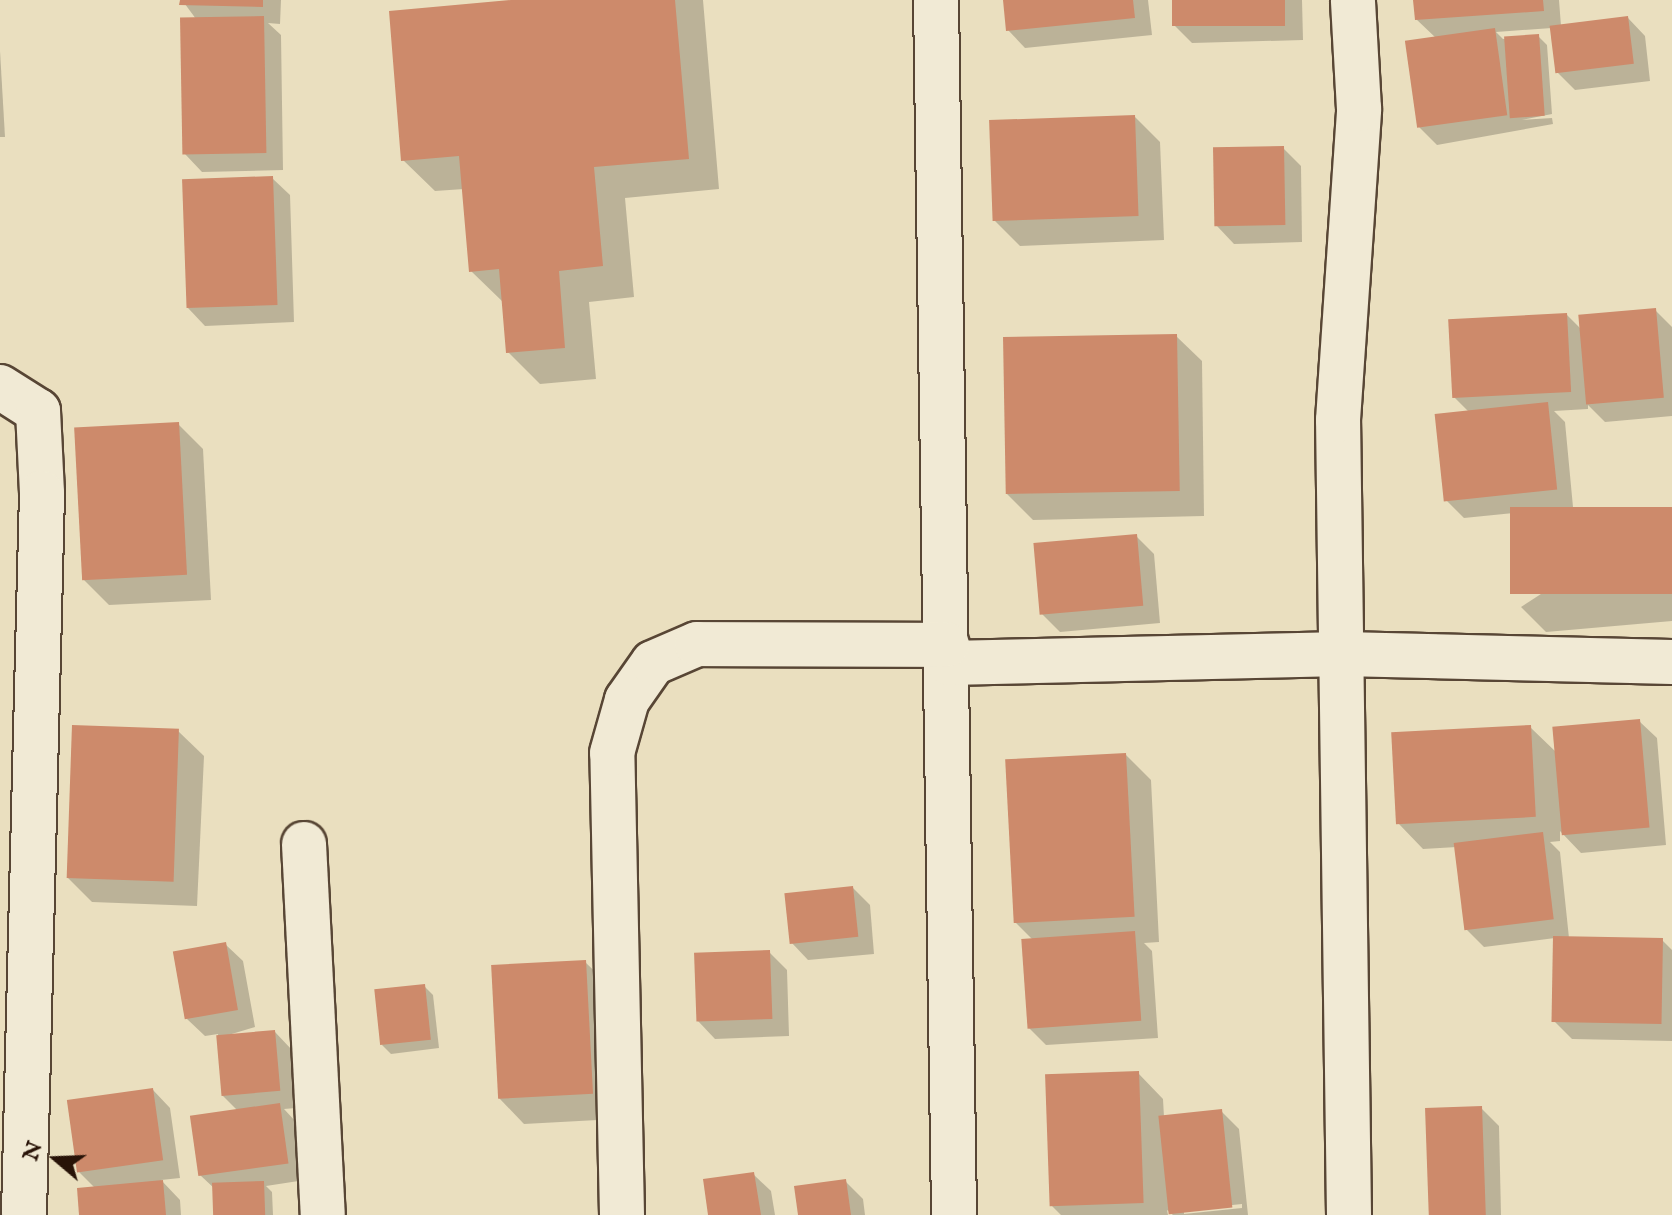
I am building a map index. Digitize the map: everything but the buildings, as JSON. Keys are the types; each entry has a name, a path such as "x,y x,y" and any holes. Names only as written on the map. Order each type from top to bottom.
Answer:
{"street":[{"path":"936,0 954,1215"},
{"path":"1349,1215 1345,797 1338,717 1343,654 1338,420 1359,109 1353,0"},
{"path":"0,387 38,411 42,493 24,1215"},
{"path":"622,1215 612,753 627,700 653,663 697,644 948,654 1343,654 1672,662"},
{"path":"304,844 323,1215"}]}
